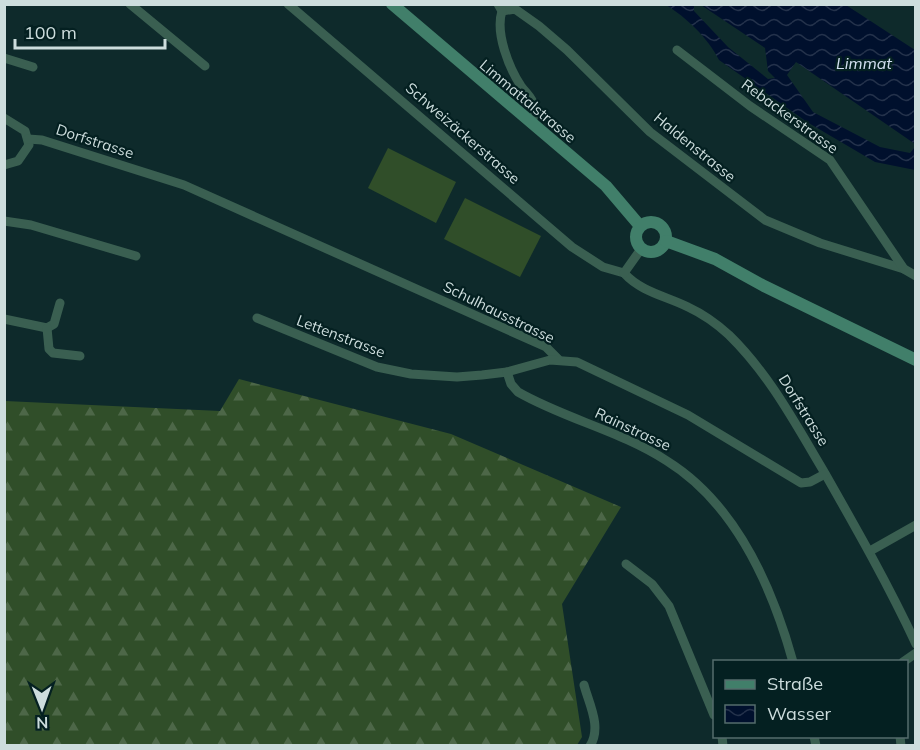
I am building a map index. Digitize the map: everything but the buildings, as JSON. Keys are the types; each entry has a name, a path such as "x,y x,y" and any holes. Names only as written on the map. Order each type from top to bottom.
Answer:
{"main road":[{"name":"Limmattalstrasse","path":"392,4 606,186 640,226"},
{"path":"650,221 659,224 666,231 666,242 656,252 641,249 636,235 640,226 650,221"},
{"path":"666,242 707,255 915,360"}],"street":[{"path":"130,4 205,66"},
{"name":"Schweizäckerstrasse","path":"288,4 572,247 597,264 624,273"},
{"path":"500,8 500,29 507,55 513,72 534,105 535,117 530,123"},
{"name":"Haldenstrasse","path":"500,8 515,9 539,26 651,132 765,220 820,243 904,269"},
{"name":"Rebackerstrasse","path":"677,50 750,106 830,160 904,269 915,276"},
{"path":"4,58 33,67"},
{"path":"4,118 20,126 29,145 24,156 4,165"},
{"name":"Dorfstrasse","path":"28,139 42,140 184,185"},
{"name":"Schulhausstrasse","path":"184,185 546,347 558,359 577,362 688,415 801,483 810,482 825,474"},
{"path":"4,221 31,225 136,256"},
{"path":"624,273 641,249"},
{"name":"Dorfstrasse","path":"624,273 641,288 688,307 728,335 760,368 779,396 870,551 915,644"},
{"path":"4,319 47,328 54,324 60,303"},
{"name":"Lettenstrasse","path":"257,318 377,367 437,377 507,372 558,359"},
{"path":"47,328 49,349 53,353 80,356"},
{"name":"Rainstrasse","path":"507,372 511,384 518,392 659,456 701,488 730,519 750,552 792,660"},
{"path":"870,551 915,525"},
{"path":"626,564 652,584 669,606 713,713"},
{"path":"584,685 595,724 595,738 590,746"}],"green space":[{"path":"388,148 456,182 436,223 368,188"},
{"path":"465,198 541,236 520,277 444,239"},
{"path":"239,379 451,434 621,507 562,604 582,737 577,745 5,745 5,401 220,411"}],"water":[{"name":"Limmat","path":"666,5 694,5 694,11 728,47 768,79 775,78 768,71 765,48 701,5 846,5 915,50 915,144 796,62 787,75 813,112 880,147 910,153 915,147 915,170 875,162 807,122 719,60 696,29"}]}
